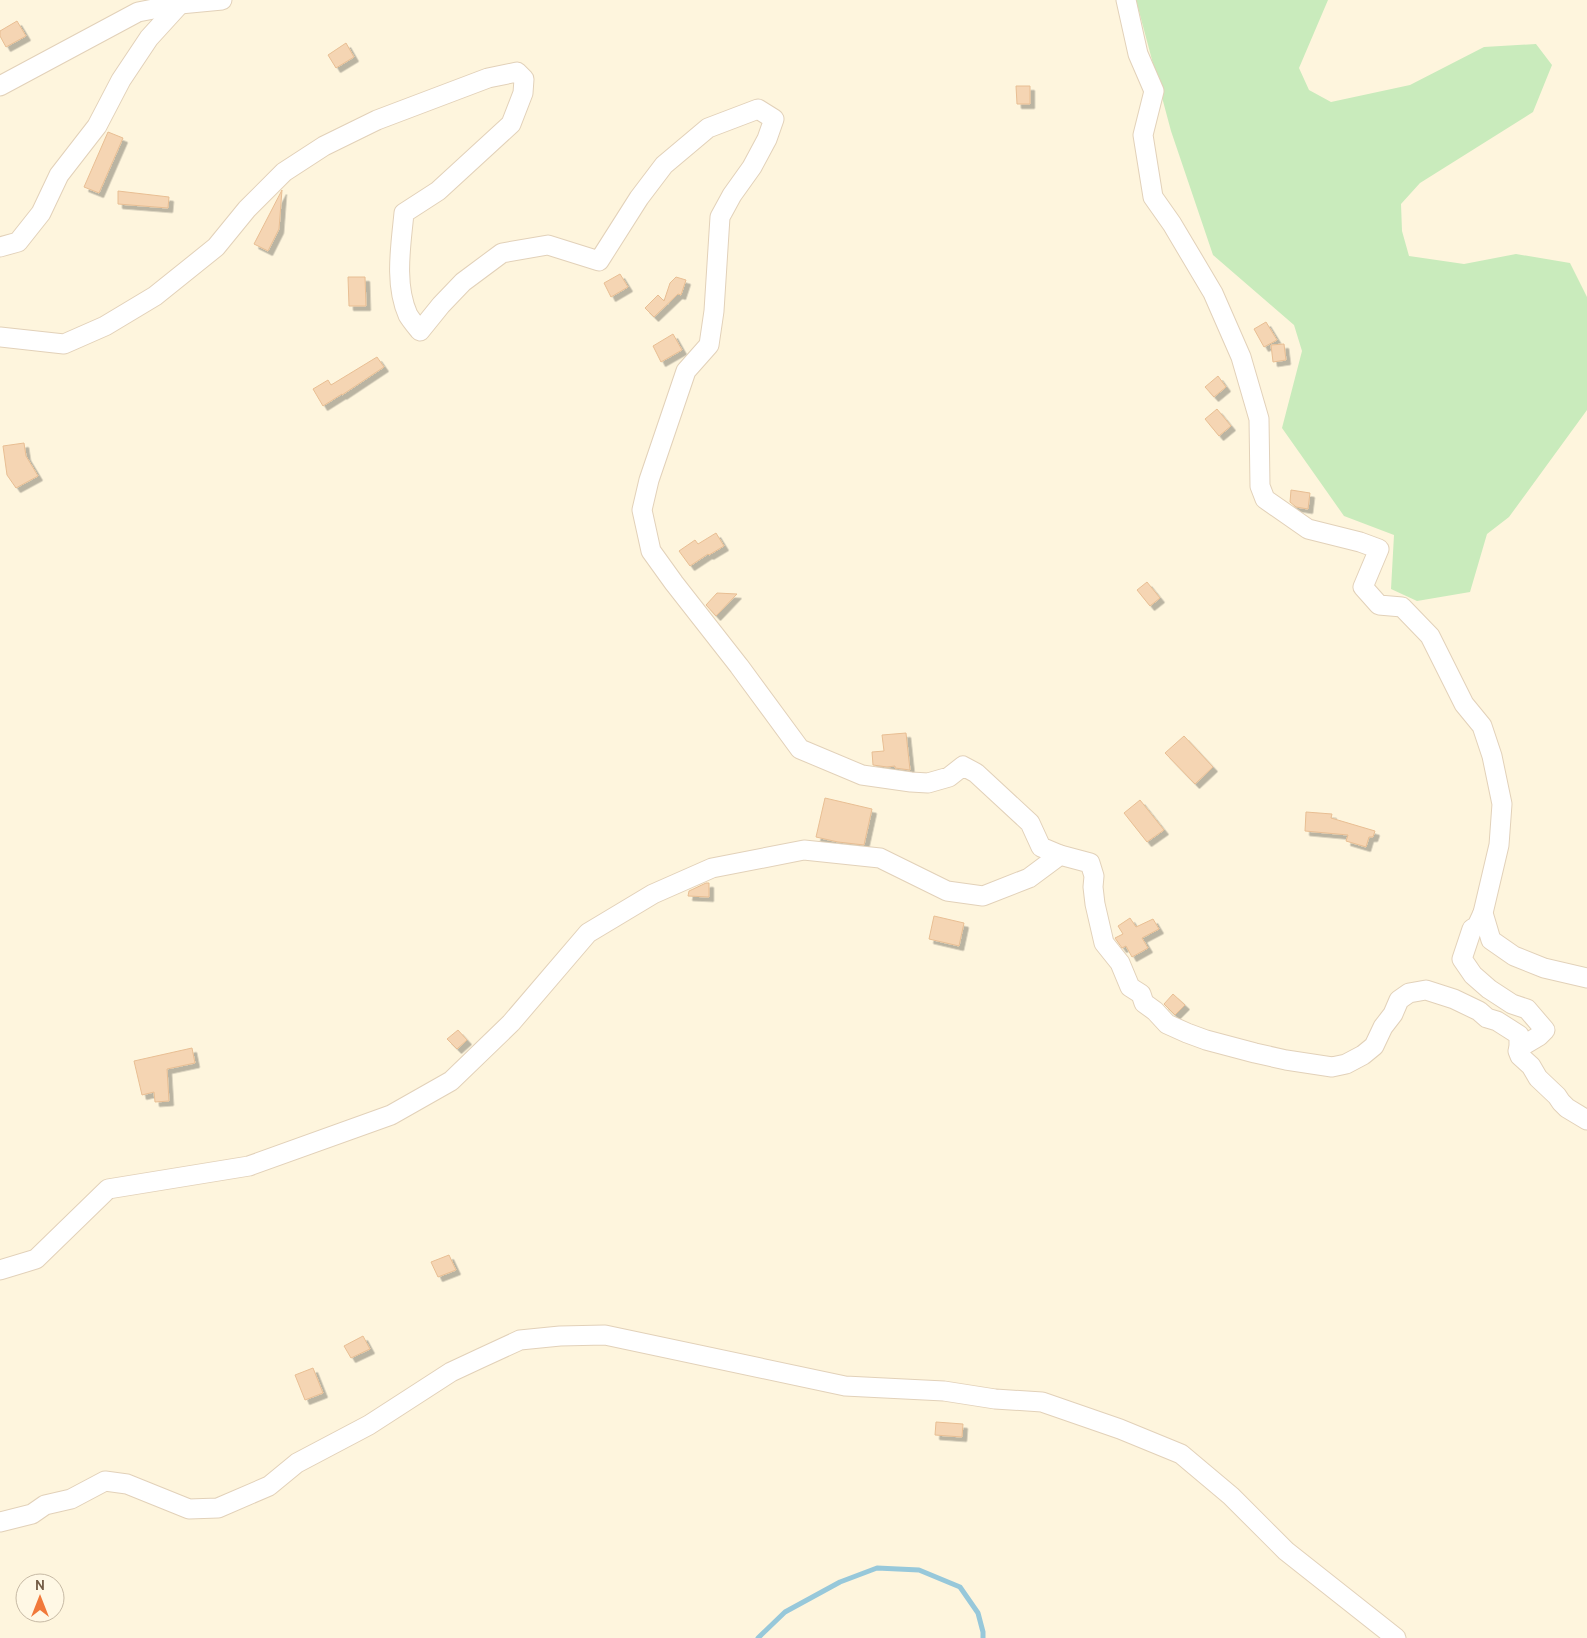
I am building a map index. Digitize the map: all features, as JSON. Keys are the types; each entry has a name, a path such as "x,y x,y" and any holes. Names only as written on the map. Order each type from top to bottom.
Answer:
{"street":[{"path":"0,86 138,12 180,4 222,0"},
{"path":"1126,0 1138,54 1154,91 1143,135 1152,197 1172,224 1213,293 1241,357 1259,419 1260,486 1265,499 1308,529 1380,549 1363,587 1380,605 1402,608 1430,636 1464,704 1482,726 1492,756 1502,804 1499,845 1483,913 1477,926 1472,929 1462,959 1473,975 1489,989 1512,1004 1527,1009 1545,1030 1539,1036 1519,1048"},
{"path":"0,247 18,242 41,213 59,175 97,126 121,80 149,38 180,4"},
{"path":"0,337 64,344 105,326 155,296 216,247 247,209 284,172 324,146 377,120 488,78 517,72 524,79 523,93 511,124 438,191 404,212 400,258 402,297 409,316 420,331 463,282 502,253 548,246 600,261 639,198 664,165 708,128 758,109 774,119 767,139 752,167 732,194 720,217 714,311 709,345 686,371 649,480 642,510 651,551 800,749 862,776 928,783 949,777 964,766 976,773 1030,823 1041,847 1060,855 1090,863 1094,876 1093,887 1104,943 1120,963 1130,987 1141,994 1144,1003 1155,1011 1167,1024 1206,1040 1286,1060 1332,1067 1346,1064 1363,1056 1374,1046 1399,1000 1410,993 1426,990 1454,999 1520,1035 1518,1051 1520,1056 1567,1108 1587,1120"},
{"path":"0,1270 36,1260 108,1190 249,1166 391,1115 451,1081 511,1023 588,933 653,894 712,868 804,850 880,858 947,891 983,896 1028,878 1060,855"},
{"path":"1483,913 1491,940 1514,956 1544,968 1587,978"},
{"path":"0,1522 32,1514 45,1505 71,1499 105,1481 127,1484 189,1509 218,1508 269,1486 297,1464 369,1424 451,1372 520,1340 560,1336 605,1335 844,1386 944,1391 995,1399 1042,1402 1120,1429 1181,1454 1231,1496 1286,1551 1396,1638"}],"green space":[{"path":"1136,0 1328,0 1299,68 1309,90 1331,102 1410,85 1484,47 1536,44 1552,65 1533,112 1420,183 1401,204 1402,231 1409,256 1464,264 1516,254 1570,263 1587,297 1587,410 1509,517 1487,534 1470,592 1417,601 1391,589 1394,535 1344,516 1282,428 1302,351 1294,325 1213,255 1171,131"}],"building":[{"path":"17,21 26,36 6,47 0,36 0,31"},
{"path":"346,43 354,57 336,68 328,55"},
{"path":"1016,86 1030,86 1030,104 1017,104"},
{"path":"108,132 123,138 99,193 84,187"},
{"path":"282,190 279,229 268,251 254,244"},
{"path":"118,191 169,197 168,208 118,204"},
{"path":"620,274 628,287 611,297 604,283"},
{"path":"348,277 365,277 366,306 349,306"},
{"path":"676,277 686,280 681,295 678,294 654,317 645,308 658,295 664,301 670,283"},
{"path":"1266,322 1277,340 1264,347 1254,329"},
{"path":"673,334 682,350 661,362 653,346"},
{"path":"1284,344 1286,360 1273,362 1271,345"},
{"path":"377,357 384,367 323,406 313,389 328,380 331,385"},
{"path":"1218,376 1226,387 1214,397 1205,387"},
{"path":"1217,409 1231,426 1219,436 1205,419"},
{"path":"24,443 26,456 38,476 16,488 7,475 3,446"},
{"path":"1291,490 1310,493 1308,509 1296,507 1290,502"},
{"path":"716,533 724,546 690,566 679,551 695,540 698,544"},
{"path":"1147,582 1160,598 1150,606 1137,590"},
{"path":"717,593 737,594 716,616 706,605"},
{"path":"906,733 910,770 895,768 895,766 873,765 872,752 884,751 882,735"},
{"path":"1184,736 1213,767 1195,784 1165,753"},
{"path":"825,798 872,809 864,845 816,837"},
{"path":"1140,800 1164,830 1147,842 1124,813"},
{"path":"1306,812 1332,814 1331,818 1375,831 1373,837 1369,837 1366,847 1346,841 1348,835 1305,831"},
{"path":"709,883 709,897 688,896 689,891"},
{"path":"934,916 964,923 959,946 929,939"},
{"path":"1130,918 1136,927 1153,919 1159,929 1142,938 1148,948 1132,957 1126,946 1122,948 1115,938 1123,934 1118,926"},
{"path":"1173,994 1185,1005 1175,1015 1164,1004"},
{"path":"458,1030 467,1040 457,1049 447,1039"},
{"path":"192,1048 195,1063 167,1069 169,1101 155,1102 154,1092 142,1095 134,1061"},
{"path":"449,1255 456,1270 438,1277 431,1262"},
{"path":"363,1336 370,1349 351,1358 344,1346"},
{"path":"313,1368 323,1393 305,1400 295,1375"},
{"path":"936,1422 963,1424 962,1437 935,1435"}],"waterway":[{"path":"758,1638 785,1612 840,1582 877,1568 919,1570 960,1587 978,1613 983,1638"}]}
